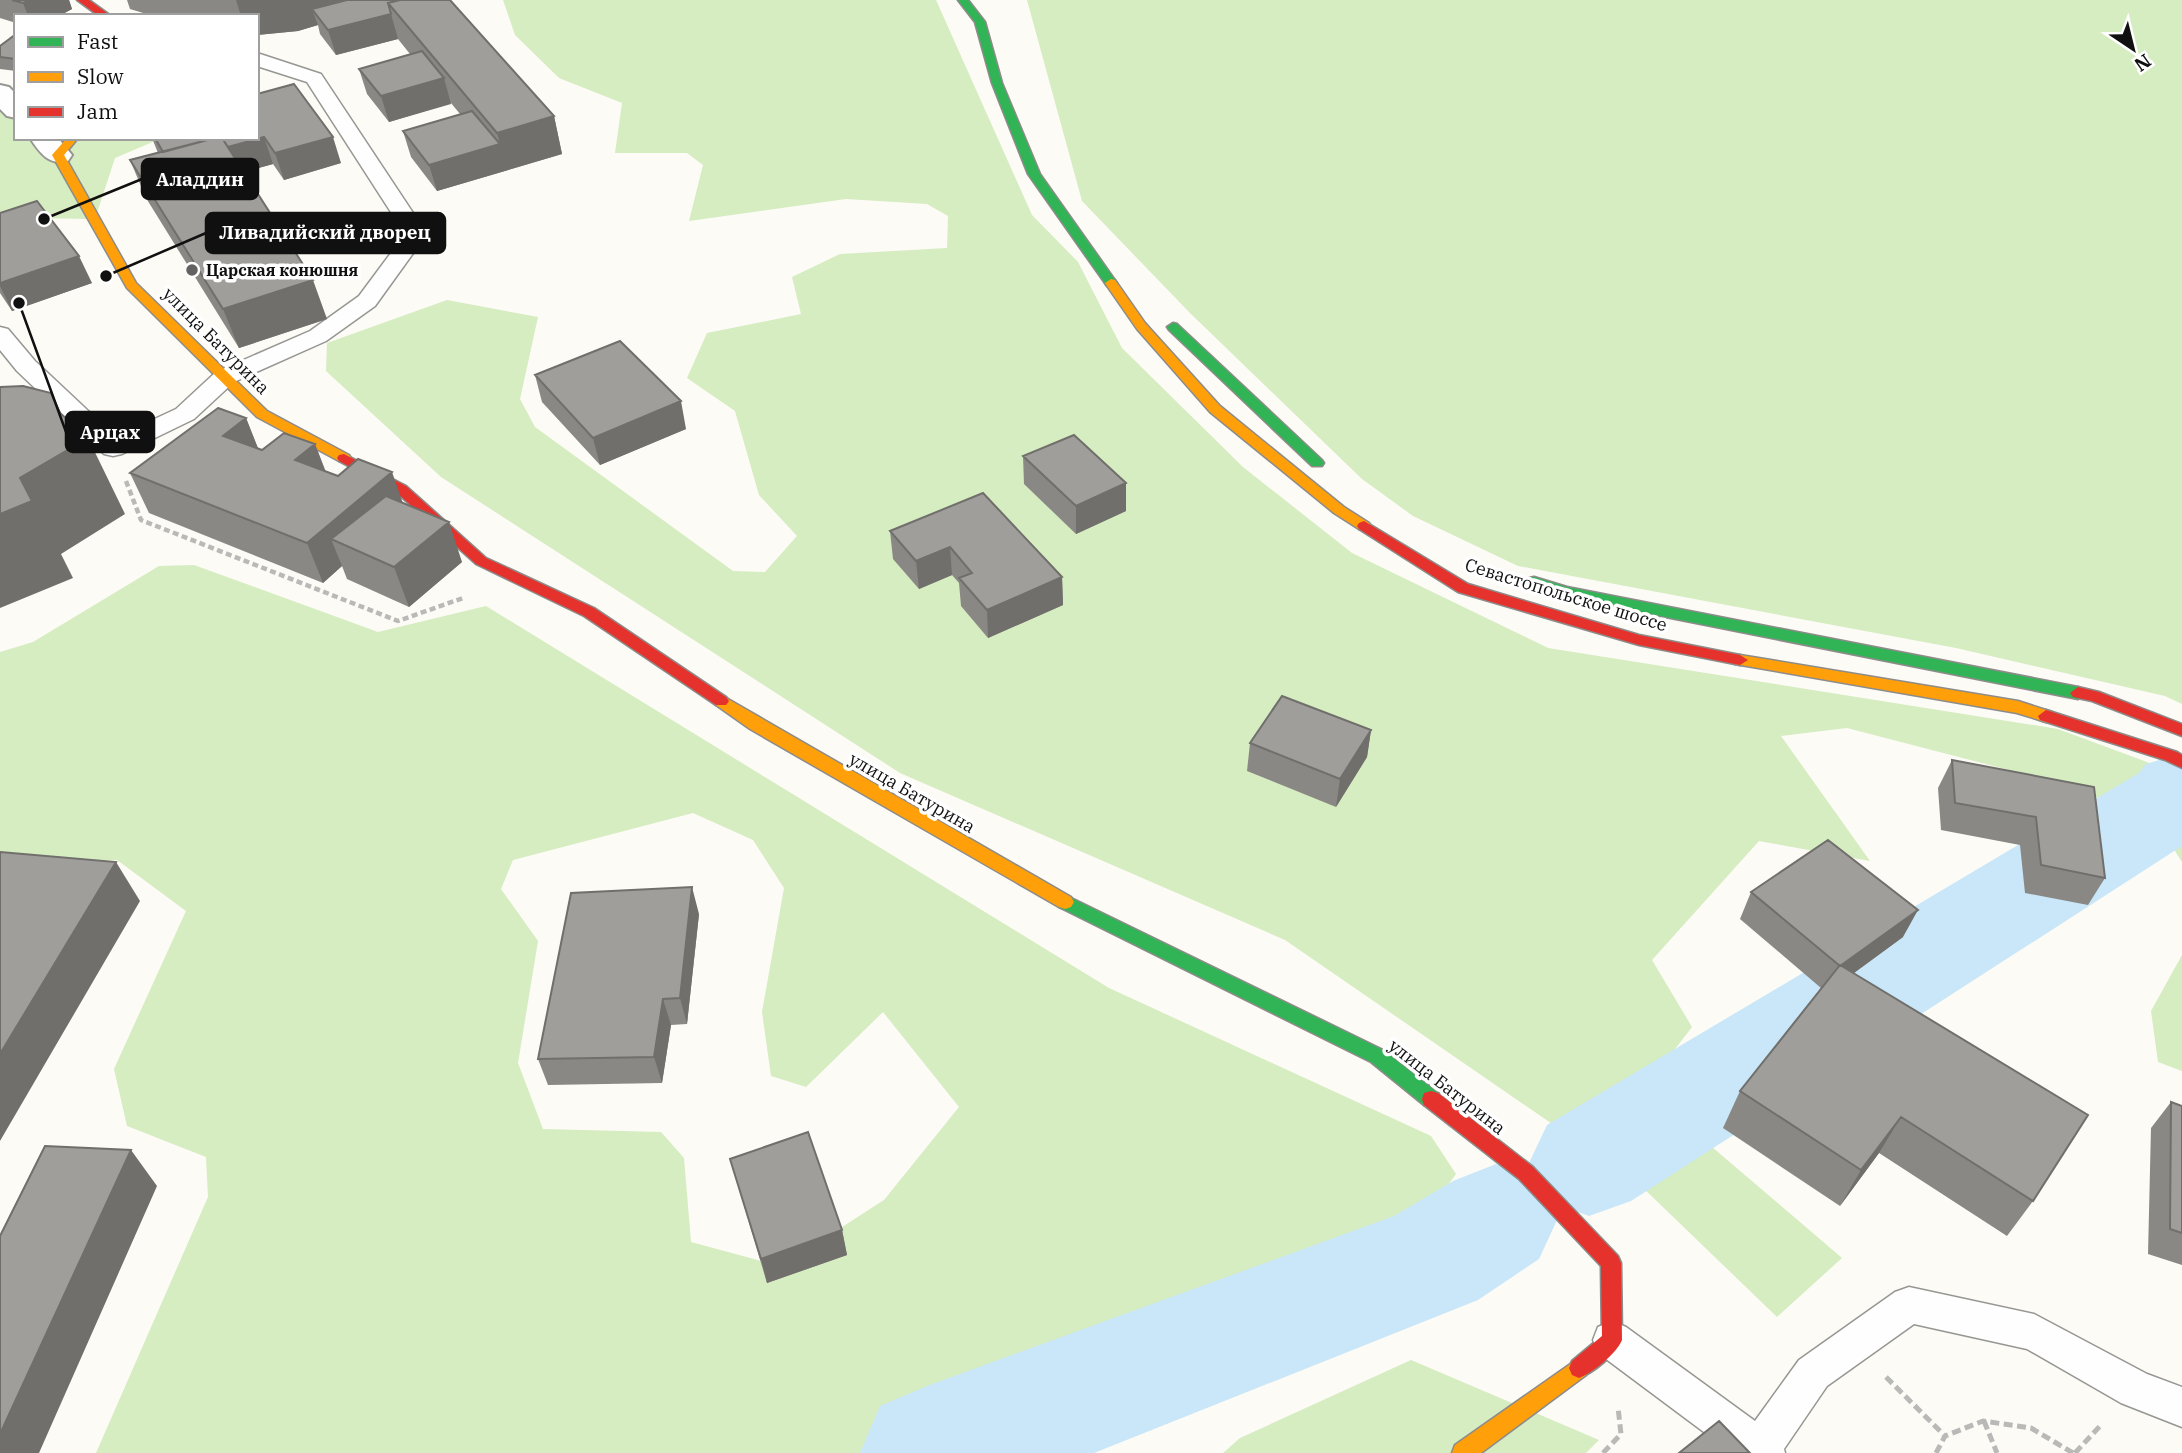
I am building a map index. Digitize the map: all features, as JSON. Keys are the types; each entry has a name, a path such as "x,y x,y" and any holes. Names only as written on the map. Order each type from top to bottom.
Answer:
{"main road":[{"path":"82,0 103,14"},
{"name":"Севастопольское шоссе","path":"963,0 980,22 997,83 1034,174 1141,326 1215,409 1339,510 1464,588 1639,640 1796,671 2018,707 2171,755 2182,762"},
{"path":"982,0 996,22"},
{"name":"улица Батурина","path":"58,144 131,285 262,414 401,489 481,561 589,612 756,725 1061,900 1377,1056 1526,1173 1611,1263 1612,1340"},
{"path":"1055,176 1070,197"},
{"path":"1164,317 1181,337 1332,474"},
{"path":"1518,578 1565,592 1928,661 2094,696 2182,730"},
{"path":"1463,1453 1566,1379 1612,1340"}],"street":[{"path":"0,93 14,108"}],"lane":[{"path":"0,334 26,366 113,448 185,414 225,377 318,336 367,301 416,234 314,78 259,59"},
{"path":"1612,1340 1763,1451 1813,1373 1909,1305 2034,1332 2135,1389 2182,1407"}],"path":[{"path":"113,448 141,520 398,621 519,578"},
{"path":"1854,1344 1945,1436"},
{"path":"1983,1421 1997,1453"},
{"path":"1936,1453 1945,1436 1983,1421 2031,1428 2073,1453"}],"green space":[{"path":"503,0 936,0 1032,215 1078,262 1122,348 1243,467 1352,553 1548,648 2058,729 2182,775 2182,862 2165,835 2082,789 1847,728 1781,736 1870,861 1759,841 1652,960 1692,1027 1644,1089 1842,1258 1777,1317 1638,1183 1285,940 900,773 441,477 326,371 327,343 447,300 538,317 520,399 535,427 733,571 765,572 797,536 759,495 735,411 687,378 707,333 801,314 792,277 840,254 947,248 948,216 927,204 846,199 689,221 703,165 687,153 615,153 622,103 559,78 515,35"},
{"path":"1027,0 2182,0 2182,704 2165,696 1956,648 1518,566 1413,516 1362,479 1190,313 1082,201"},
{"path":"0,106 14,107 14,140 157,140 115,158 95,219 18,218 0,226"},
{"path":"194,565 378,632 486,606 1109,988 1431,1136 1456,1174 1416,1228 1094,1453 96,1453 208,1197 206,1157 127,1126 114,1069 186,911 117,860 18,863 0,869 0,652 33,642 159,566","holes":["693,813 753,840 784,888 762,1012 771,1076 806,1087 883,1012 959,1107 884,1200 808,1249 765,1262 691,1242 684,1158 661,1132 543,1129 518,1063 538,941 501,889 513,860"]},
{"path":"2182,955 2182,1071 2158,1062 2151,1011"},
{"path":"1411,1360 1599,1440 1586,1453 1223,1453 1240,1438"}],"building":[{"path":"347,0 400,0 388,3 391,14 328,30 312,9"},
{"path":"400,0 450,0 554,116 497,133 388,3"},
{"path":"14,36 14,59 0,57 0,46"},
{"path":"422,51 444,78 381,96 359,69"},
{"path":"294,84 333,137 275,153 264,137 259,138 259,93"},
{"path":"472,111 500,144 429,165 403,131"},
{"path":"156,140 208,140 163,152"},
{"path":"207,140 223,140 313,280 223,309 130,160"},
{"path":"223,140 253,140 228,147"},
{"path":"37,201 79,256 0,283 0,213"},
{"path":"620,341 681,401 593,438 535,375"},
{"path":"23,386 51,393 60,413 88,438 20,478 32,501 0,514 0,387"},
{"path":"218,408 246,418 223,436 262,450 284,433 315,444 295,460 338,476 358,459 392,472 307,543 130,473"},
{"path":"1074,435 1126,483 1076,506 1023,456"},
{"path":"983,493 1062,577 987,610 959,578 972,573 950,547 916,561 890,531"},
{"path":"386,496 449,522 394,567 331,539"},
{"path":"1282,696 1371,730 1340,779 1250,743"},
{"path":"1952,760 2094,787 2105,878 2041,865 2036,817 1955,803"},
{"path":"1828,840 1918,910 1840,966 1751,892"},
{"path":"0,852 116,862 0,1054"},
{"path":"692,887 680,998 663,999 654,1057 538,1059 571,893"},
{"path":"1840,965 2088,1115 2033,1201 1901,1117 1861,1170 1740,1091"},
{"path":"2171,1102 2182,1106 2182,1233 2170,1229"},
{"path":"808,1132 842,1230 761,1259 730,1159"},
{"path":"45,1146 131,1150 0,1434 0,1236"},
{"path":"1719,1421 1750,1453 1679,1453"}],"waterway":[{"path":"1589,1163 2175,800 2182,791"},
{"path":"927,1453 1434,1259 1496,1220"}],"traffic: fast":[{"path":"963,0 980,22 997,83 1034,174 1111,283"},
{"path":"1173,327 1317,463"},
{"path":"1534,582 1565,592 2078,693"},
{"path":"1065,902 1377,1056 1431,1099"}],"traffic: slow":[{"path":"71,140 58,155 131,285 262,414 344,458"},
{"path":"1111,283 1141,326 1215,409 1339,510 1364,526"},
{"path":"1740,660 2018,707 2046,716"},
{"path":"721,701 756,725 1065,902"},
{"path":"1463,1453 1579,1368"}],"traffic: jam":[{"path":"82,0 103,14"},
{"path":"344,458 401,489 481,561 589,612 721,701"},
{"path":"1364,526 1463,588 1639,640 1740,660"},
{"path":"2078,693 2094,696 2182,730"},
{"path":"2046,716 2171,756 2182,762"},
{"path":"1431,1099 1526,1173 1611,1263 1612,1340 1579,1368"}],"place":[{"name":"Аладдин","path":"44,219"},
{"name":"Царская конюшня","path":"192,270"},
{"name":"Ливадийский дворец","path":"106,276"},
{"name":"Арцах","path":"19,303"}]}
